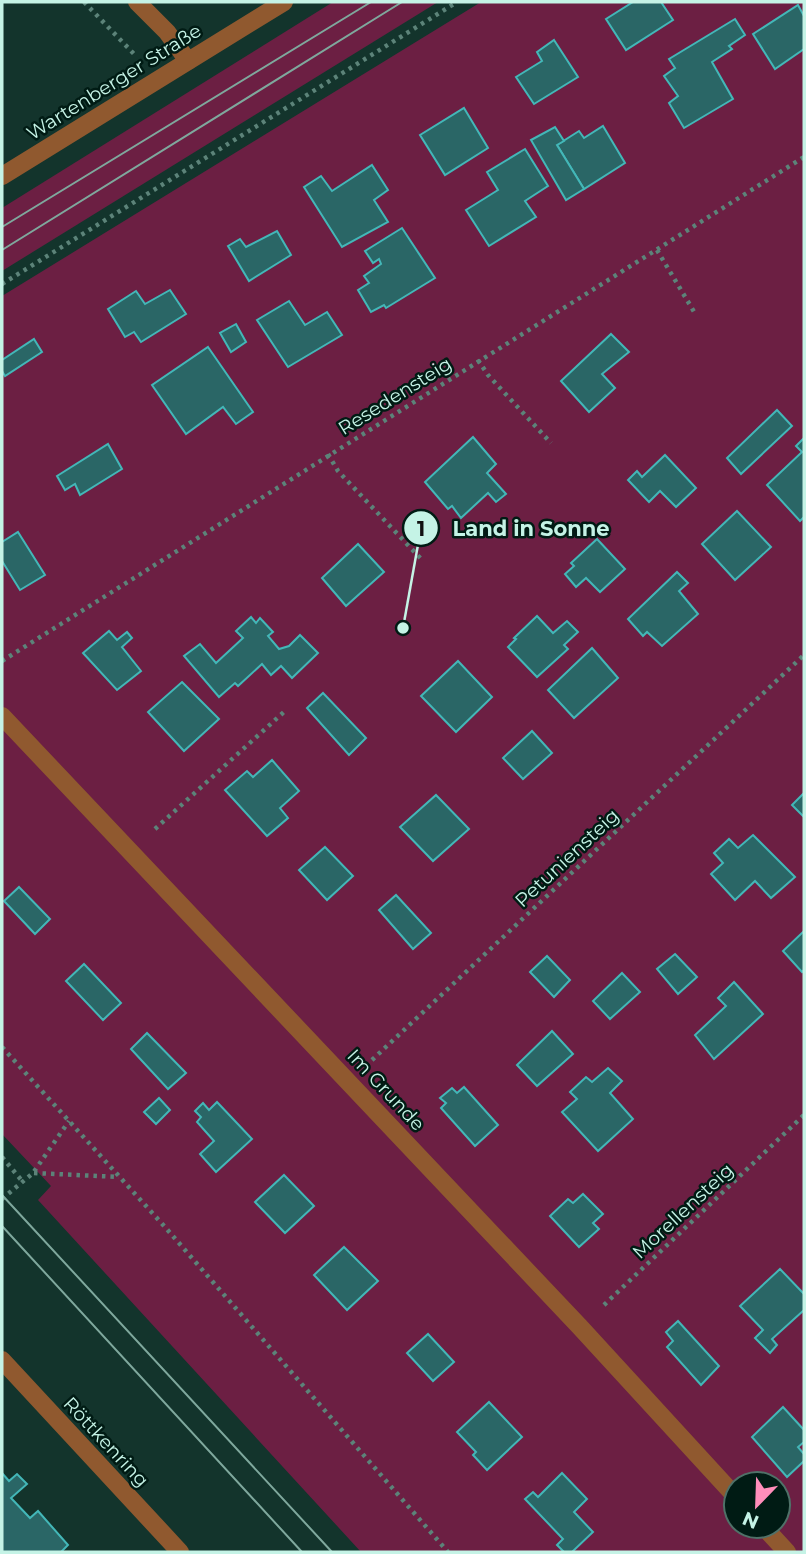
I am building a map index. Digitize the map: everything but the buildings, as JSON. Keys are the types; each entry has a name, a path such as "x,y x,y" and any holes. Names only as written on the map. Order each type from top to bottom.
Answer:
{"street":[{"path":"137,2 167,32 188,61"},
{"name":"Wartenberger Straße","path":"2,176 284,2"},
{"name":"Im Grunde","path":"2,716 580,1327 722,1482"},
{"name":"Röttkenring","path":"2,1360 180,1552"}],"path":[{"path":"84,2 134,54"},
{"path":"2,284 457,2"},
{"name":"Resedensteig","path":"2,661 804,157"},
{"path":"656,250 696,315"},
{"path":"478,360 488,375 551,443"},
{"path":"328,454 338,471 424,561"},
{"name":"Petuniensteig","path":"349,1082 804,655"},
{"path":"131,851 285,711"},
{"path":"2,1046 448,1552"},
{"name":"Morellensteig","path":"580,1327 804,1115"},
{"path":"2,1199 33,1173 69,1121"},
{"path":"2,1157 23,1182"},
{"path":"33,1173 119,1177"}],"shaded area":[{"path":"333,2 438,2 2,271 2,208"},
{"path":"481,2 804,2 804,1552 361,1552 38,1200 51,1186 2,1134 2,296"}],"tram line":[{"path":"2,227 371,2"},
{"path":"2,250 402,2"},
{"path":"2,1195 332,1552"},
{"path":"2,1226 302,1552"}],"place":[{"name":"Land in Sonne","path":"403,628"}]}
